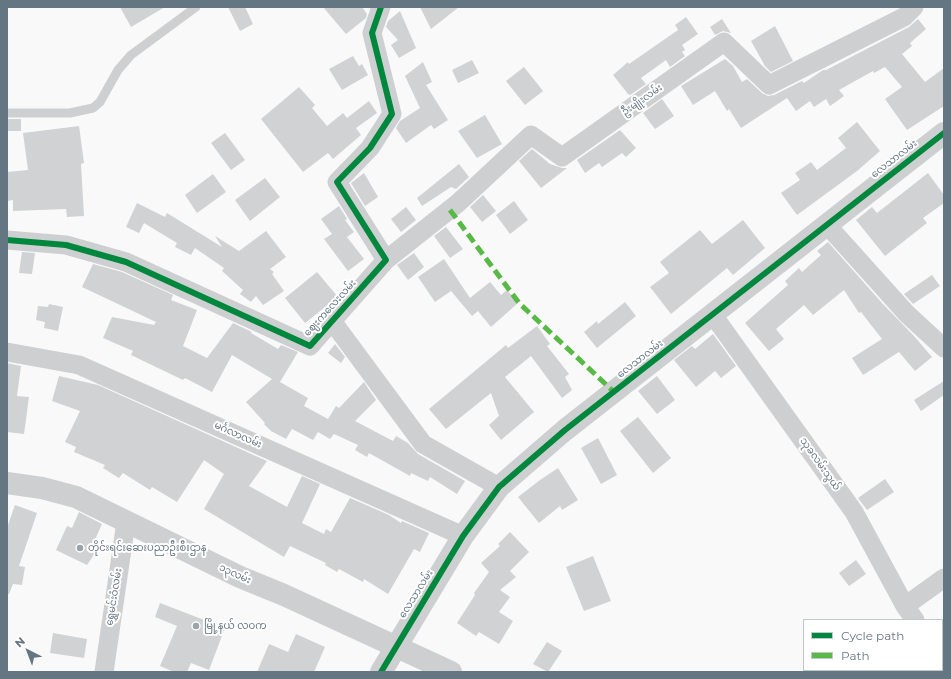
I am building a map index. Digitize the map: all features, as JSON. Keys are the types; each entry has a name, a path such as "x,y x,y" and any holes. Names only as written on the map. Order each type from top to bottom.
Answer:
{"street":[{"path":"381,7 372,32 392,114 370,148 336,182 386,260"},
{"name":"ဦးမျိုးလမ်း","path":"386,260 458,203 531,135 562,157 724,42 769,85 904,17 914,7"},
{"name":"လေသာလမ်း","path":"381,672 395,646 463,536 499,487 564,430 713,315 944,132"},
{"path":"827,225 907,314 944,348"},
{"name":"ဈေးကလေးလမ်း","path":"7,240 66,245 126,262 310,346 386,260"},
{"name":"သုခလမ်းသွယ်","path":"713,315 854,512 910,613"},
{"path":"332,321 423,444 499,487"},
{"name":"မင်္ဂလာလမ်း","path":"7,352 79,365 463,536"},
{"name":"၁၃လမ်း","path":"7,483 42,488 76,497 240,577 284,595 451,672"},
{"name":"ရွှေမင်းဝံလမ်း","path":"104,672 126,522"},
{"path":"910,613 944,578"}],"lane":[{"path":"7,113 70,113 93,108 100,102 118,70 132,55 196,7"}],"building":[{"path":"120,7 165,7 131,27"},
{"path":"228,7 245,7 253,24 240,31"},
{"path":"323,7 362,7 367,14 366,18 346,34"},
{"path":"420,7 459,7 431,29"},
{"path":"400,11 416,48 399,58 391,45 398,40 386,27 388,21"},
{"path":"686,17 698,34 682,45 685,50 682,52 685,56 670,67 666,60 641,78 646,84 630,95 628,94 613,75 628,62 629,64 678,30 675,25"},
{"path":"722,19 731,33 723,31 715,35 710,27"},
{"path":"918,19 926,29 910,43 912,46 902,54 925,82 944,68 944,106 907,130 885,99 902,87 885,67 874,73 873,71 839,90 844,96 830,106 826,99 814,107 810,101 796,111 787,98 741,128 729,109 727,111 715,91 693,105 681,86 725,59 733,66 742,82 747,79 762,93 768,96 774,95 802,81 804,83 823,70 826,70 909,27"},
{"path":"775,26 793,61 771,72 765,66 751,41"},
{"path":"353,56 359,66 362,64 368,75 342,90 329,69"},
{"path":"472,60 479,73 458,83 452,70"},
{"path":"423,62 432,82 426,85 448,120 434,129 431,125 406,143 396,128 400,121 420,108 405,76"},
{"path":"524,67 543,91 525,105 506,81"},
{"path":"299,87 315,105 312,108 327,126 343,113 347,118 369,101 377,113 356,128 361,135 333,159 328,153 303,172 261,119"},
{"path":"662,99 674,116 655,129 643,113"},
{"path":"485,115 502,144 477,158 458,131"},
{"path":"7,119 21,119 21,131 7,131"},
{"path":"857,122 880,151 857,171 797,215 781,193 800,180 795,173 811,162 817,170 846,148 838,138"},
{"path":"79,126 84,163 81,164 84,216 67,217 66,209 13,211 13,200 7,201 7,172 28,170 23,133"},
{"path":"620,130 636,148 626,157 622,153 602,167 599,163 585,173 577,160"},
{"path":"225,133 245,160 231,170 211,143"},
{"path":"532,149 550,164 567,168 541,188 519,161"},
{"path":"459,164 469,177 456,189 451,187 422,206 417,198"},
{"path":"364,173 378,197 365,206 351,183"},
{"path":"928,173 944,195 944,203 923,218 927,223 885,256 856,220 872,207 877,213"},
{"path":"213,174 226,192 197,213 185,195"},
{"path":"265,178 280,197 250,221 235,200"},
{"path":"483,195 496,211 482,222 470,207"},
{"path":"514,201 528,220 510,234 496,215"},
{"path":"137,203 165,217 167,213 222,247 215,236 239,251 266,231 286,257 270,269 274,272 272,274 284,291 263,305 256,296 251,302 240,294 243,290 222,271 224,268 195,248 191,255 175,247 177,243 144,223 139,233 126,227"},
{"path":"339,206 347,219 345,220 354,232 347,237 364,259 348,271 324,239 332,234 321,219"},
{"path":"406,207 416,220 401,232 391,219"},
{"path":"743,220 765,248 733,275 727,268 671,314 650,287 669,273 660,262 700,230 712,244"},
{"path":"446,227 463,249 450,258 434,236"},
{"path":"828,242 932,357 915,371 899,352 863,375 852,358 882,339 861,312 859,313 844,290 813,315 804,305 776,329 784,339 769,351 745,323 788,285 785,281 799,268 802,272 821,255 817,251"},
{"path":"22,252 35,253 32,274 19,273"},
{"path":"414,253 424,267 408,280 397,265"},
{"path":"444,259 470,298 490,282 501,295 507,290 518,303 491,327 478,311 472,316 451,291 435,302 418,277"},
{"path":"93,264 122,272 173,295 171,300 197,310 183,346 207,358 233,323 252,332 251,333 278,349 281,345 298,352 280,382 308,398 304,406 328,419 336,406 339,408 364,382 376,400 355,421 393,441 396,436 408,443 418,454 465,481 457,494 430,477 428,481 411,473 410,476 369,453 367,457 355,450 358,445 334,434 330,439 318,432 313,440 292,429 286,439 271,431 246,402 272,379 232,355 212,392 185,378 183,380 131,355 133,351 103,338 112,317 154,325 156,322 82,287"},
{"path":"317,272 338,297 305,323 285,298"},
{"path":"932,275 940,286 913,304 904,294"},
{"path":"625,302 636,316 597,348 584,332 597,321 598,324"},
{"path":"49,304 63,307 58,331 44,328 45,322 36,320 38,306 48,307"},
{"path":"537,326 550,344 547,346 569,374 565,377 572,390 562,398 531,356 505,377 534,412 501,440 489,425 499,416 491,393 446,429 429,409 506,345 508,348"},
{"path":"713,334 736,366 721,378 715,371 696,387 674,360 692,346 695,349"},
{"path":"335,344 345,357 341,363 328,353"},
{"path":"7,363 21,366 17,396 29,397 24,434 7,432"},
{"path":"59,376 98,385 267,461 249,486 287,507 302,476 320,484 302,523 324,534 326,529 331,532 350,498 389,515 401,523 402,521 429,533 420,552 414,549 388,594 364,579 363,582 339,569 337,572 325,565 326,563 290,546 284,557 204,509 224,474 204,460 177,502 152,487 150,490 123,473 119,478 103,468 105,465 74,452 76,447 65,442 80,411 52,401"},
{"path":"657,376 675,400 657,414 638,391"},
{"path":"944,381 944,395 921,411 914,400"},
{"path":"638,417 671,458 653,473 620,431"},
{"path":"598,438 617,475 601,484 581,448"},
{"path":"558,468 578,500 562,510 560,506 539,523 518,497"},
{"path":"885,479 894,492 867,510 858,498"},
{"path":"15,505 37,513 19,566 25,567 22,585 13,584 9,594 7,594 7,528"},
{"path":"79,512 102,524 94,542 100,546 87,565 56,550 67,526 72,528"},
{"path":"510,532 529,552 510,571 516,577 500,590 510,597 499,612 513,621 499,644 479,632 476,636 457,623 475,595 474,593 489,572 481,563 500,546 498,544"},
{"path":"593,556 611,601 584,611 566,567"},
{"path":"856,560 866,574 849,586 839,573"},
{"path":"160,603 225,628 209,670 191,663 187,672 174,672 160,666 177,626 155,617"},
{"path":"53,633 87,639 84,658 50,653"},
{"path":"296,634 325,647 314,672 257,672 269,644 288,652"},
{"path":"547,642 562,651 548,672 533,664"}],"marked path":[{"path":"450,210 519,303 614,392"}],"cycle path":[{"path":"7,240 66,245 126,262 310,346 386,260 337,182 370,148 392,114 372,33 381,7"},
{"path":"381,672 463,536 499,487 565,430 944,133"}],"place":[{"name":"တိုင်းရင်းဆေးပညာဦးစီးဌာန","path":"80,548"},
{"name":"မြို့နယ် လဝက","path":"196,626"}]}
